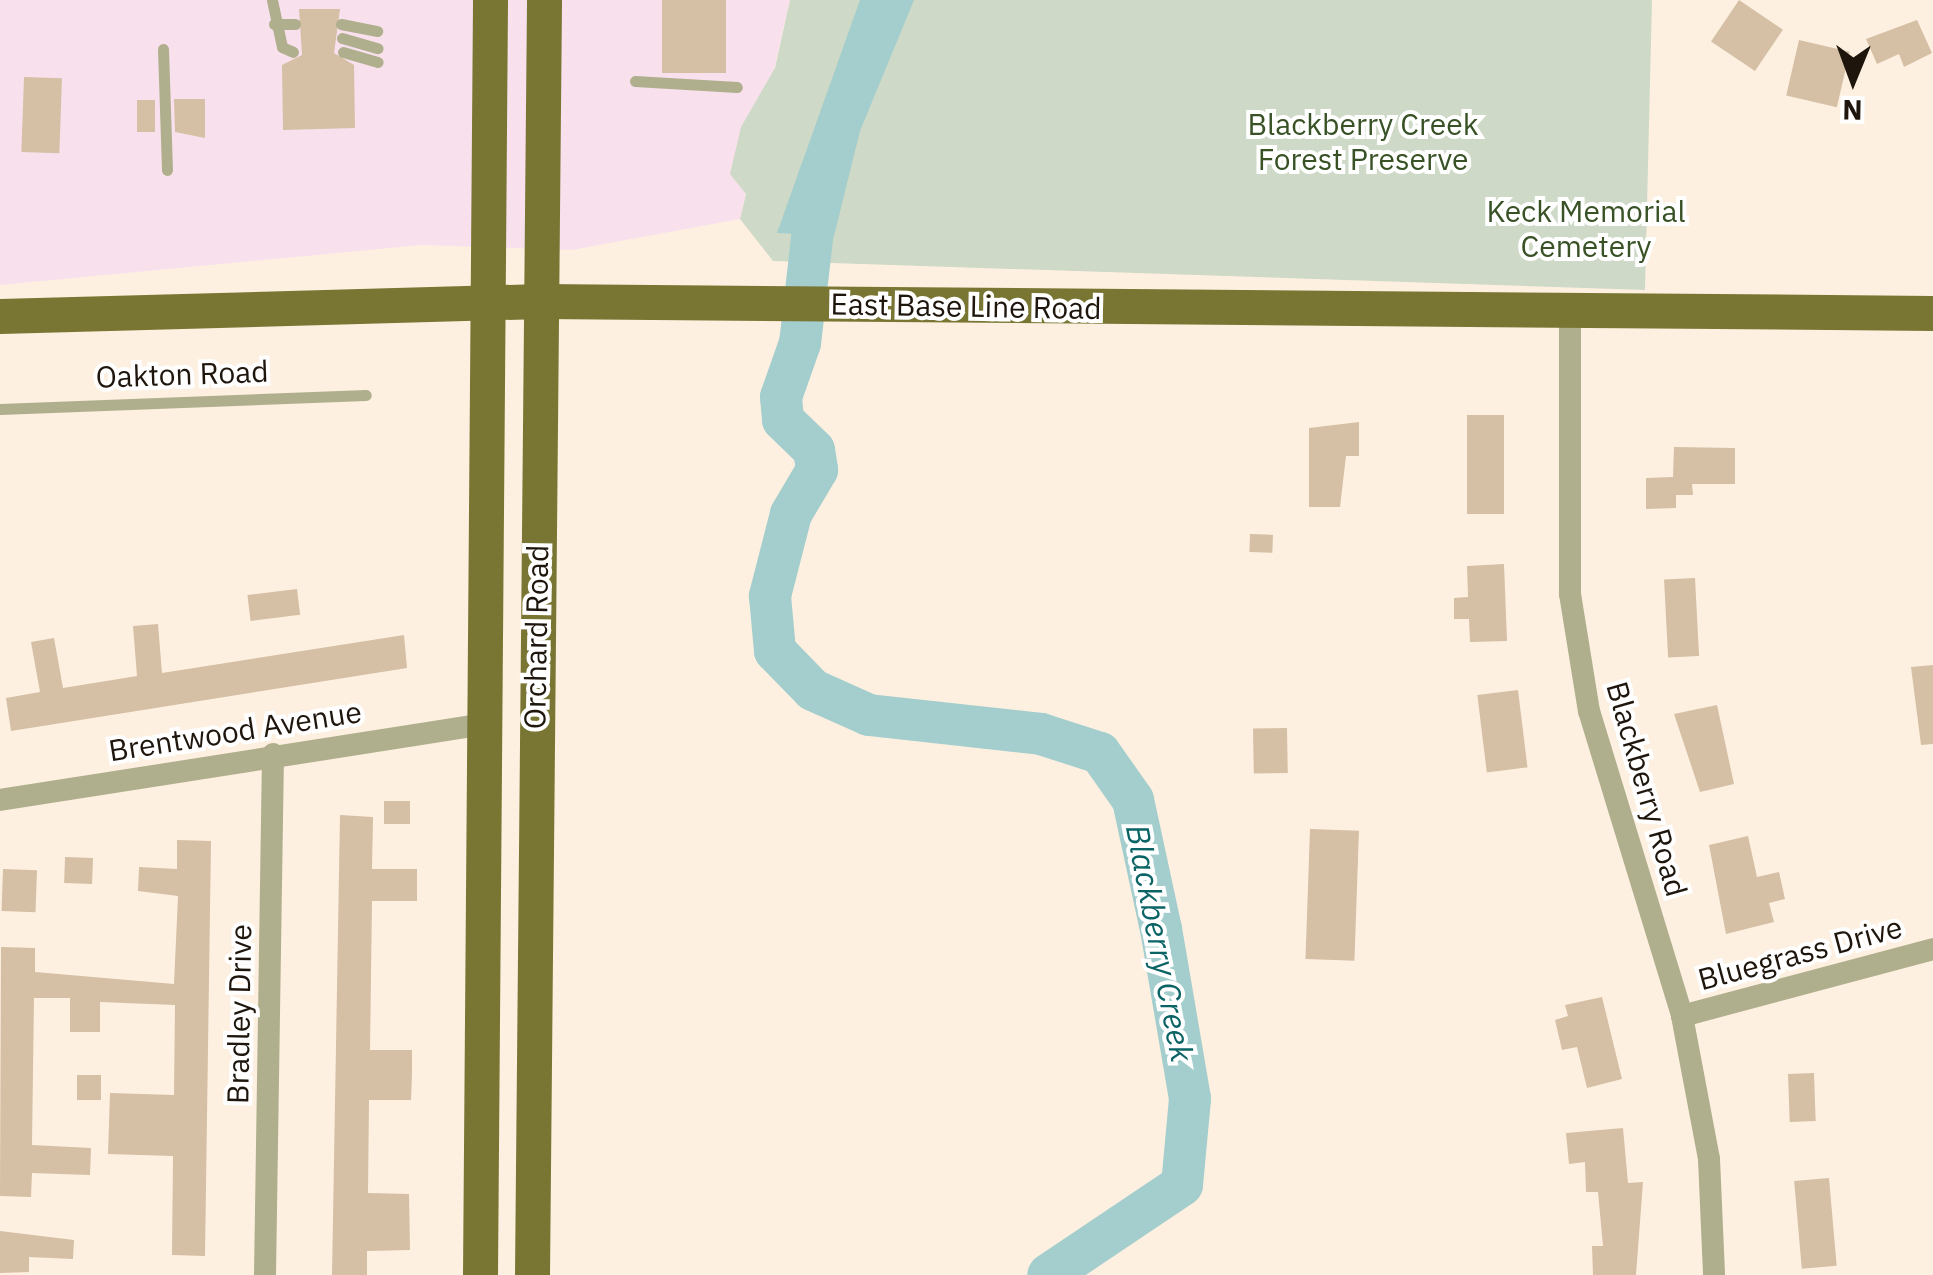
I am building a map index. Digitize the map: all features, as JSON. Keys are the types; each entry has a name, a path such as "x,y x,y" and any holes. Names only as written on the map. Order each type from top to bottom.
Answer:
{"main road":[{"name":"Orchard Road","path":"480,1275 479,725 490,0"},
{"name":"Orchard Road","path":"532,1275 544,0"},
{"name":"East Base Line Road","path":"0,316 485,301 1933,314"}],"street":[{"name":"Blackberry Road","path":"1570,313 1570,594 1589,711 1682,1016 1709,1159 1714,1275"},
{"name":"Brentwood Avenue","path":"0,800 273,754 479,725"},
{"name":"Bradley Drive","path":"266,1275 273,754"},
{"name":"Bluegrass Drive","path":"1682,1016 1933,949"}],"lane":[{"path":"272,0 276,30 294,46"},
{"path":"276,30 295,24"},
{"path":"344,52 378,55 342,31 377,31"},
{"path":"163,48 167,170"},
{"path":"635,80 737,87"},
{"name":"Oakton Road","path":"0,409 366,395"}],"shaded area":[{"path":"0,0 790,0 740,219 572,250 422,245 0,285"}],"green space":[{"name":"Blackberry Creek Forest Preserve","path":"790,0 1652,0 1645,290 773,261 740,219 746,194 730,174 741,127 775,68"}],"water":[{"path":"860,0 914,0 860,131 834,236 777,233"}],"building":[{"path":"662,0 726,0 726,73 662,73"},
{"path":"1739,0 1783,30 1755,71 1711,41"},
{"path":"299,9 340,9 334,53 354,65 355,128 283,130 282,65 302,55"},
{"path":"1917,20 1932,53 1904,67 1899,54 1877,64 1866,39"},
{"path":"1799,40 1850,52 1837,107 1786,96"},
{"path":"24,77 62,78 59,153 21,152"},
{"path":"174,99 205,99 205,138 175,132"},
{"path":"137,100 155,100 155,132 137,132"},
{"path":"1467,415 1504,415 1504,514 1467,514"},
{"path":"1359,422 1359,456 1346,456 1340,507 1309,507 1309,428"},
{"path":"1674,447 1735,448 1735,484 1692,484 1693,495 1676,495 1676,508 1646,509 1646,478 1673,477"},
{"path":"1250,534 1273,535 1272,553 1249,552"},
{"path":"1504,564 1507,641 1470,642 1469,619 1454,619 1454,598 1468,597 1467,566"},
{"path":"1695,578 1699,656 1668,658 1664,580"},
{"path":"297,589 300,615 251,621 247,595"},
{"path":"158,624 162,673 404,635 407,668 11,731 6,698 40,692 31,642 54,638 63,688 137,676 133,626"},
{"path":"1933,665 1933,744 1921,745 1911,667"},
{"path":"1518,690 1528,767 1487,772 1477,695"},
{"path":"1717,705 1734,784 1700,792 1674,714"},
{"path":"1287,728 1288,773 1254,774 1253,729"},
{"path":"384,801 410,801 410,824 384,824"},
{"path":"340,815 373,817 372,869 417,869 417,901 372,901 370,1050 412,1050 412,1075 411,1100 369,1100 368,1193 409,1194 410,1250 367,1251 367,1275 332,1275"},
{"path":"1310,829 1359,831 1354,961 1305,959"},
{"path":"1748,836 1757,877 1779,872 1785,899 1769,903 1774,922 1726,934 1709,845"},
{"path":"177,840 211,841 205,1256 172,1255 173,1156 108,1154 110,1093 174,1095 175,1005 100,1002 100,1032 70,1032 70,998 34,998 32,1145 91,1148 90,1175 32,1173 31,1197 0,1196 1,947 35,948 35,972 174,984 178,896 138,891 139,867 177,869"},
{"path":"65,857 93,858 92,884 64,883"},
{"path":"3,869 37,870 36,912 2,911"},
{"path":"1602,997 1622,1079 1587,1088 1577,1047 1562,1050 1555,1020 1568,1016 1565,1005"},
{"path":"1814,1073 1816,1121 1790,1122 1788,1074"},
{"path":"77,1075 101,1075 101,1100 77,1100"},
{"path":"1623,1128 1628,1183 1643,1182 1636,1275 1593,1275 1592,1246 1603,1246 1598,1192 1586,1192 1585,1162 1569,1164 1566,1133"},
{"path":"1829,1178 1837,1266 1802,1269 1794,1181"},
{"path":"0,1231 74,1240 73,1259 29,1257 29,1272 0,1273"}],"waterway":[{"name":"Blackberry Creek","path":"819,177 800,343 781,397 783,420 814,450 817,470 791,514 770,596 775,651 813,690 869,715 1041,734 1100,753 1133,800 1161,929 1190,1099 1182,1185 1048,1275"}],"park label":[{"name":"Keck Memorial Cemetery","path":"1586,228"}]}
